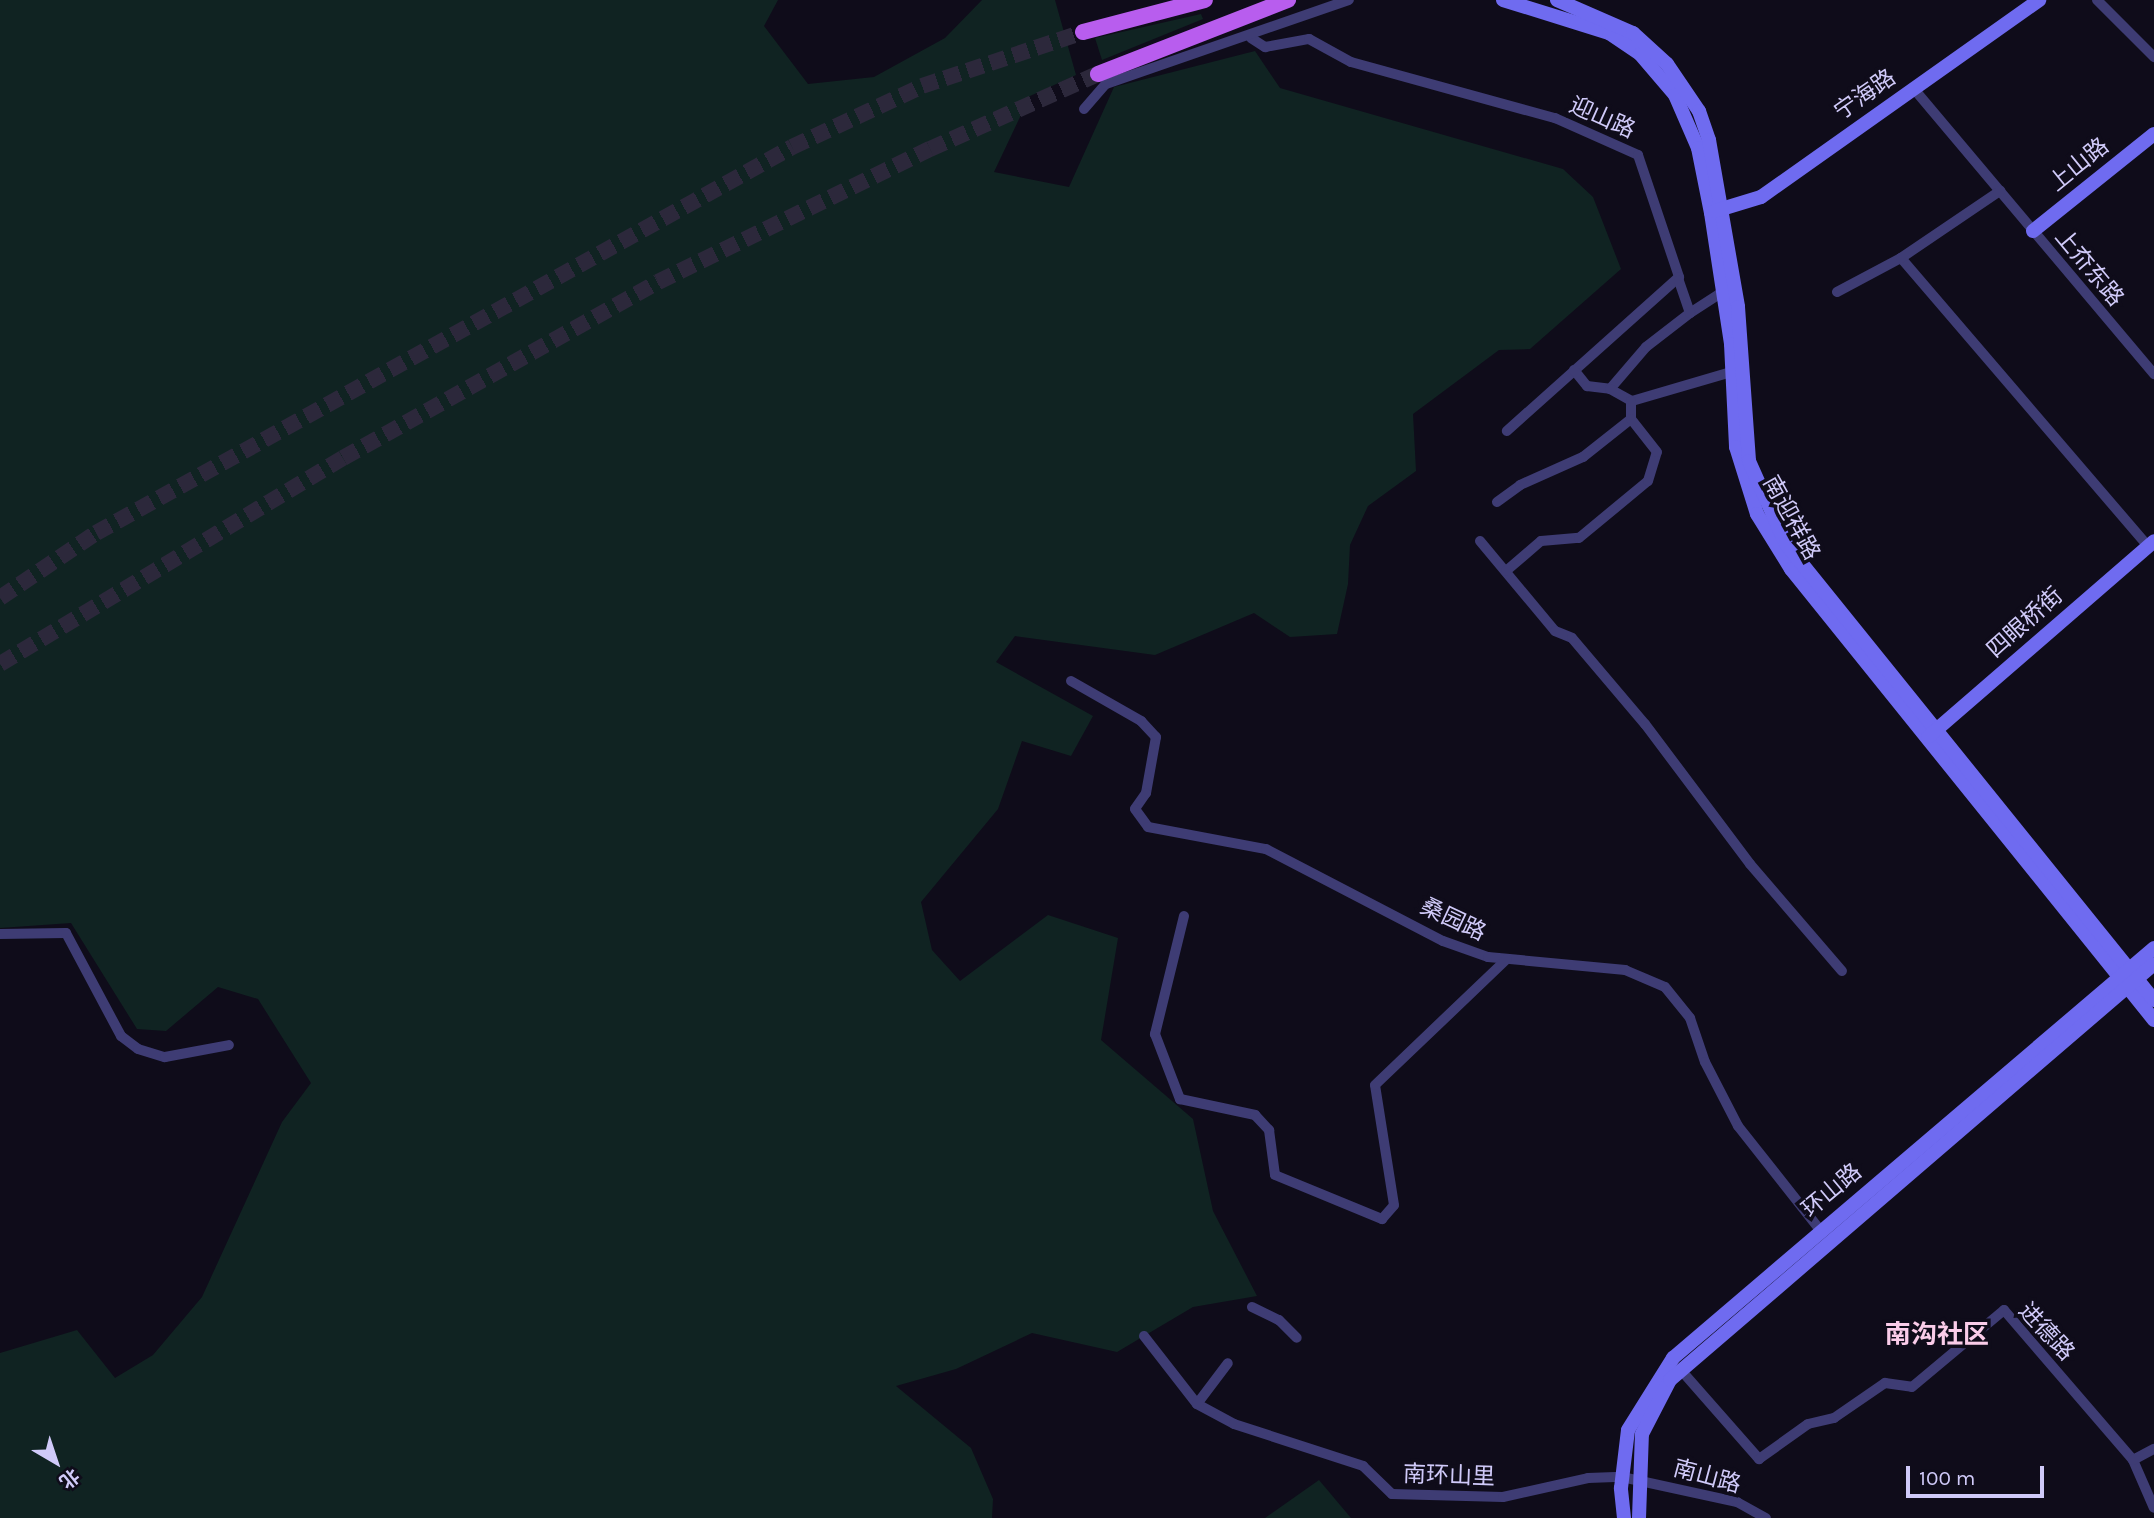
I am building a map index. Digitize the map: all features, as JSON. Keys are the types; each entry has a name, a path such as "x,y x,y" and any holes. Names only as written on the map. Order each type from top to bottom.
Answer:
{"main road":[{"path":"1083,32 1205,0"},
{"path":"1098,74 1288,0"},
{"name":"南迎祥路","path":"1503,0 1592,25 1623,42 1658,73 1687,118 1717,211 1749,461 1766,506 1800,563 1931,735 2128,978"},
{"name":"南迎祥路","path":"1557,0 1618,23 1649,46 1685,87 1709,139 1724,291 1739,369"},
{"name":"宁海路","path":"1717,211 1761,197 2039,0"},
{"name":"上山路","path":"2033,231 2154,134"},
{"name":"四眼桥街","path":"1931,735 2151,543"},
{"name":"环山路","path":"1639,1518 1629,1478 1651,1410 1680,1368 2128,978 2154,948"},
{"name":"环山路","path":"1625,1518 1629,1478 1628,1430 1661,1371 1820,1230 2128,978 2154,964"},
{"path":"2128,978 2154,1000"},
{"path":"2128,978 2154,1020"}],"street":[{"path":"1084,109 1106,84 1251,38 1349,0"},
{"path":"2097,0 2154,57"},
{"name":"迎山路","path":"1251,38 1265,47 1309,39 1351,62 1555,118 1638,155 1679,277 1507,431"},
{"name":"上夼东路","path":"1914,89 2154,374"},
{"path":"1837,292 1901,258 2000,191"},
{"path":"1901,258 2151,543"},
{"path":"1679,281 1690,313"},
{"path":"1610,389 1646,347 1724,291"},
{"path":"1574,370 1587,386 1610,389 1631,401 1739,369"},
{"path":"1506,571 1541,541 1579,538 1648,481 1657,452 1631,419 1631,401"},
{"path":"1497,502 1520,485 1583,457 1631,419"},
{"path":"1480,541 1555,631 1572,638 1637,714 1750,864 1842,971"},
{"name":"桑园路","path":"1070,681 1141,721 1156,737 1146,793 1135,809 1148,827 1266,849 1443,941 1507,959 1625,970 1665,987 1690,1018 1738,1126 1820,1230"},
{"path":"1184,916 1155,1034 1180,1099 1255,1115 1269,1130 1275,1175 1382,1219 1394,1205 1375,1085 1507,959"},
{"path":"0,934 66,933 121,1036 138,1049 165,1057 229,1045"},
{"path":"1252,1307 1279,1320 1297,1338"},
{"name":"进德路","path":"1680,1368 1759,1459 1808,1424 1834,1418 1885,1383 1912,1388 2004,1310 2133,1460 2154,1508"},
{"path":"1144,1336 1198,1404 1228,1363"},
{"name":"南环山里","path":"1198,1404 1234,1424 1363,1466 1392,1494 1503,1497 1588,1478 1629,1478"},
{"path":"2133,1460 2154,1449"},
{"name":"南山路","path":"1629,1478 1737,1502 1766,1518"}],"green space":[{"path":"0,0 778,0 764,26 808,84 874,77 945,38 982,0 1055,0 1076,75 1030,96 994,172 1069,187 1114,87 1255,51 1280,88 1563,169 1593,197 1621,269 1530,349 1499,350 1413,414 1416,471 1368,506 1350,545 1348,584 1337,634 1290,637 1254,613 1155,655 1015,636 996,662 1093,716 1071,756 1022,741 998,809 921,902 932,950 960,981 1048,915 1118,938 1101,1040 1193,1119 1213,1211 1257,1296 1193,1307 1117,1352 1032,1333 956,1369 896,1386 971,1448 993,1499 992,1518 0,1518 0,1353 77,1330 115,1378 153,1355 202,1297 282,1122 311,1083 258,999 218,987 166,1031 137,1029 71,923 0,928"},
{"path":"1201,14 1203,19 1102,60 1095,38"},
{"path":"1319,1480 1351,1518 1265,1518"}],"tunnel":[{"path":"0,598 96,533 792,147 922,86 1083,32"},
{"path":"0,664 343,458 658,282 930,149 1098,74"}],"district":[{"name":"南沟社区","path":"1937,1335"}]}
